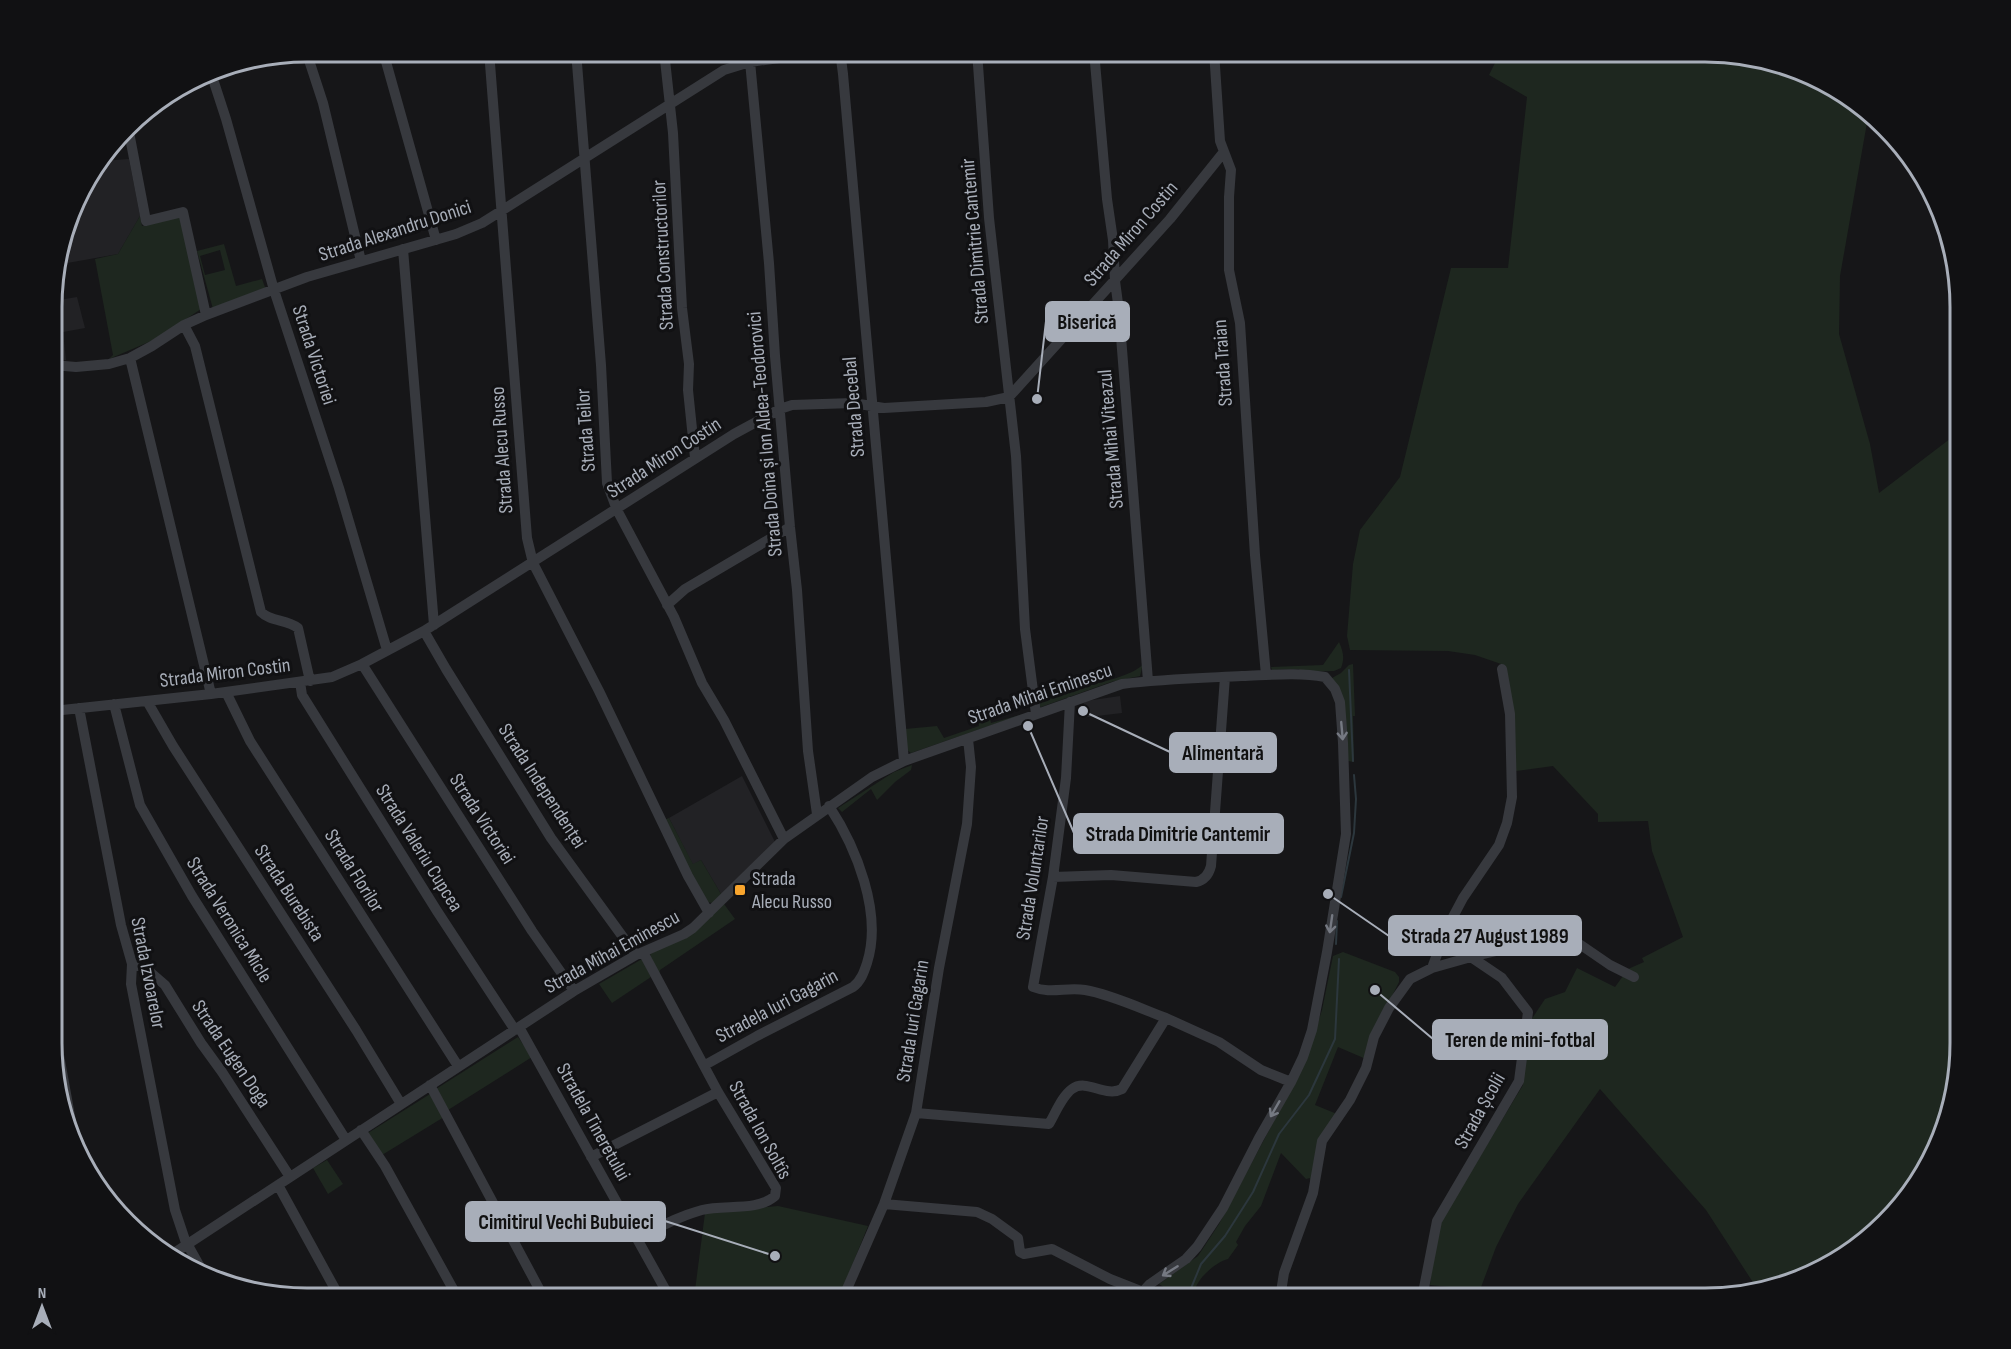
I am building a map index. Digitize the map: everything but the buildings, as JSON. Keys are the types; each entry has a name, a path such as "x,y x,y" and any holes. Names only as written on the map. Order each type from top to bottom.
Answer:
{"street":[{"path":"310,62 323,103 361,261"},
{"path":"386,62 436,240"},
{"name":"Strada Alecu Russo","path":"490,62 527,538 533,563 599,691 688,876 709,913"},
{"name":"Strada Teilor","path":"577,62 601,365 607,483 617,510 674,617 702,683 724,720 784,839"},
{"name":"Strada Constructorilor","path":"665,62 677,191 682,308 689,364 688,390 695,458"},
{"name":"Strada Alexandru Donici","path":"62,366 109,364 130,358 184,325 206,315 307,277 456,234 482,223 738,62"},
{"name":"Strada Doina și Ion Aldea-Teodorovici","path":"750,62 770,263 808,751 817,814"},
{"name":"Strada Decebal","path":"841,62 904,761"},
{"name":"Strada Dimitrie Cantemir","path":"978,62 990,218 1016,456 1025,629 1036,714"},
{"name":"Strada Mihai Viteazul","path":"1095,62 1107,199 1113,240 1148,681"},
{"name":"Strada Traian","path":"1215,62 1220,141 1231,170 1229,270 1240,323 1252,520 1266,675"},
{"name":"Strada Victoriei","path":"213,80 274,290 339,488 387,650"},
{"path":"130,136 146,221 183,213 206,315"},
{"name":"Strada Miron Costin","path":"62,710 305,681 332,676 362,664 434,625 734,434 792,405 826,403 872,405 884,408 999,400 1009,397 1170,219 1223,153"},
{"path":"403,249 434,625"},
{"name":"Strada Valeriu Cupcea","path":"184,325 195,346 261,612 266,618 291,623 298,628 305,681 302,695 344,764 517,1028"},
{"path":"130,358 211,694"},
{"path":"667,605 685,589 790,527"},
{"name":"Strada Independenței","path":"424,631 545,828 640,954"},
{"name":"Strada Victoriei","path":"362,664 526,922 574,991"},
{"path":"1432,968 1446,930 1463,898 1498,845 1507,823 1512,797 1510,714 1502,669"},
{"name":"Strada Mihai Eminescu","path":"177,1250 574,991 640,954 693,928 784,839 872,777 904,761 1122,684 1309,674 1325,676 1335,689 1340,702 1344,743 1346,834 1318,1005 1303,1058 1291,1082"},
{"path":"1053,877 1111,875 1196,882 1203,880 1210,872 1225,677"},
{"name":"Strada Florilor","path":"226,692 250,741 458,1066"},
{"name":"Strada Burebista","path":"147,701 172,746 350,1020 401,1104"},
{"name":"Strada Voluntarilor","path":"1070,702 1066,778 1053,877 1033,987 1043,991 1084,990 1166,1018"},
{"name":"Strada Veronica Micle","path":"114,704 140,805 209,923 346,1140"},
{"name":"Strada Izvoarelor","path":"79,708 121,925 132,964 131,984 135,1008 148,1063 175,1210 186,1244 196,1261"},
{"name":"Strada Iuri Gagarin","path":"849,1288 884,1204 916,1113 939,968 967,824 971,767 968,738"},
{"name":"Stradela Iuri Gagarin","path":"705,1065 853,987 858,984 863,975 870,945 868,899 864,878 850,839 829,806"},
{"path":"1282,1288 1284,1273 1313,1193 1322,1141 1354,1092 1366,1068 1374,1037 1389,1008 1410,979 1432,968 1471,957 1534,942 1563,938 1575,941 1634,977"},
{"name":"Strada Ion Soltîs","path":"638,1238 672,1221 704,1209 753,1205 770,1201 775,1196 776,1188 718,1092 705,1065 640,954"},
{"name":"Strada Școlii","path":"1424,1288 1437,1221 1520,1081 1528,1012 1502,978 1471,957"},
{"name":"Strada Eugen Doga","path":"132,964 143,966 165,985 291,1177"},
{"path":"916,1113 1049,1124 1068,1093 1074,1088 1081,1086 1106,1092 1116,1092 1122,1089 1166,1018 1219,1042 1261,1070 1291,1082 1223,1208 1197,1246 1186,1260 1146,1288"},
{"name":"Stradela Tineretului","path":"517,1028 665,1288"},
{"path":"430,1085 539,1288"},
{"path":"591,1157 718,1092"},
{"path":"361,1130 385,1166 452,1288"},
{"path":"278,1185 335,1288"},
{"path":"884,1204 977,1212 992,1219 1017,1238 1020,1252 1024,1254 1052,1249 1127,1288"}],"shaded area":[{"path":"1496,62 1720,62 1752,66 1798,80 1827,94 1854,112 1867,123 1840,276 1839,334 1870,444 1879,493 1950,439 1950,1042 1945,1090 1931,1136 1917,1165 1899,1192 1878,1216 1854,1237 1827,1255 1798,1269 1753,1283 1706,1210 1600,1089 1518,1204 1496,1247 1481,1288 1430,1285 1436,1233 1523,1085 1529,1023 1545,999 1565,992 1577,968 1615,987 1628,969 1644,962 1642,958 1683,937 1652,851 1648,821 1598,822 1598,814 1553,766 1516,771 1504,665 1475,655 1448,651 1350,650 1347,636 1353,564 1360,530 1400,477 1451,268 1508,268 1527,97 1489,75"},
{"path":"129,159 140,216 118,254 65,263 80,213 94,184 110,160"},
{"path":"140,216 142,226 180,216 201,309 158,338 109,359 113,355 95,259 118,254"},
{"path":"224,244 236,286 262,279 266,290 213,309 197,251","holes":["220,250 225,270 205,275 200,256"]},
{"path":"77,297 85,328 63,332 66,360 62,360 62,307 62,300"},
{"path":"1339,642 1343,661 1341,668 1334,671 1272,670 1271,667 1323,665"},
{"path":"1143,664 1140,676 1111,682 1041,707 1038,705 1037,696 1110,680 1136,670"},
{"path":"1353,664 1354,762 1348,761 1332,678"},
{"path":"1120,696 1122,713 1080,718 1080,707 1086,701"},
{"path":"988,712 991,723 1027,713 911,753 907,750 905,729 937,726 944,738 979,726 977,715"},
{"path":"912,765 911,770 877,800 871,789 842,812 838,808 894,772"},
{"path":"742,776 775,842 721,894 701,860 693,865 669,818"},
{"path":"669,818 693,864 701,860 721,894 713,903 705,902 664,820"},
{"path":"724,904 735,919 660,970 659,976 650,953"},
{"path":"1343,952 1395,972 1399,977 1399,982 1372,1036 1366,1059 1338,1047 1315,1105 1337,1114 1310,1185 1310,1178 1306,1179 1281,1153 1261,1206 1245,1226 1236,1242 1238,1245 1228,1259 1215,1265 1203,1276 1196,1288 1165,1288 1159,1284 1198,1256 1219,1224 1305,1063 1322,1010 1333,956"},
{"path":"642,959 651,977 612,1003 599,984"},
{"path":"518,1037 532,1057 448,1110 436,1089"},
{"path":"430,1094 444,1117 382,1155 368,1133"},
{"path":"327,1160 343,1184 328,1194 313,1168"},
{"path":"778,1206 868,1226 843,1288 695,1288 705,1213"}],"waterway":[{"path":"1349,670 1353,761"},
{"path":"1341,897 1354,833 1356,799 1354,775"},
{"path":"1336,944 1337,921"},
{"path":"1191,1288 1201,1264 1225,1236 1253,1192 1279,1134 1309,1095 1335,1039 1339,959"}],"place":[{"name":"Biserică","path":"1037,399"},
{"name":"Alimentară","path":"1083,711"},
{"name":"Strada Dimitrie Cantemir","path":"1028,726"},
{"name":"Strada Alecu Russo","path":"740,890"},
{"name":"Strada 27 August 1989","path":"1328,894"},
{"name":"Teren de mini-fotbal","path":"1375,990"},
{"name":"Cimitirul Vechi Bubuieci","path":"775,1256"}]}
